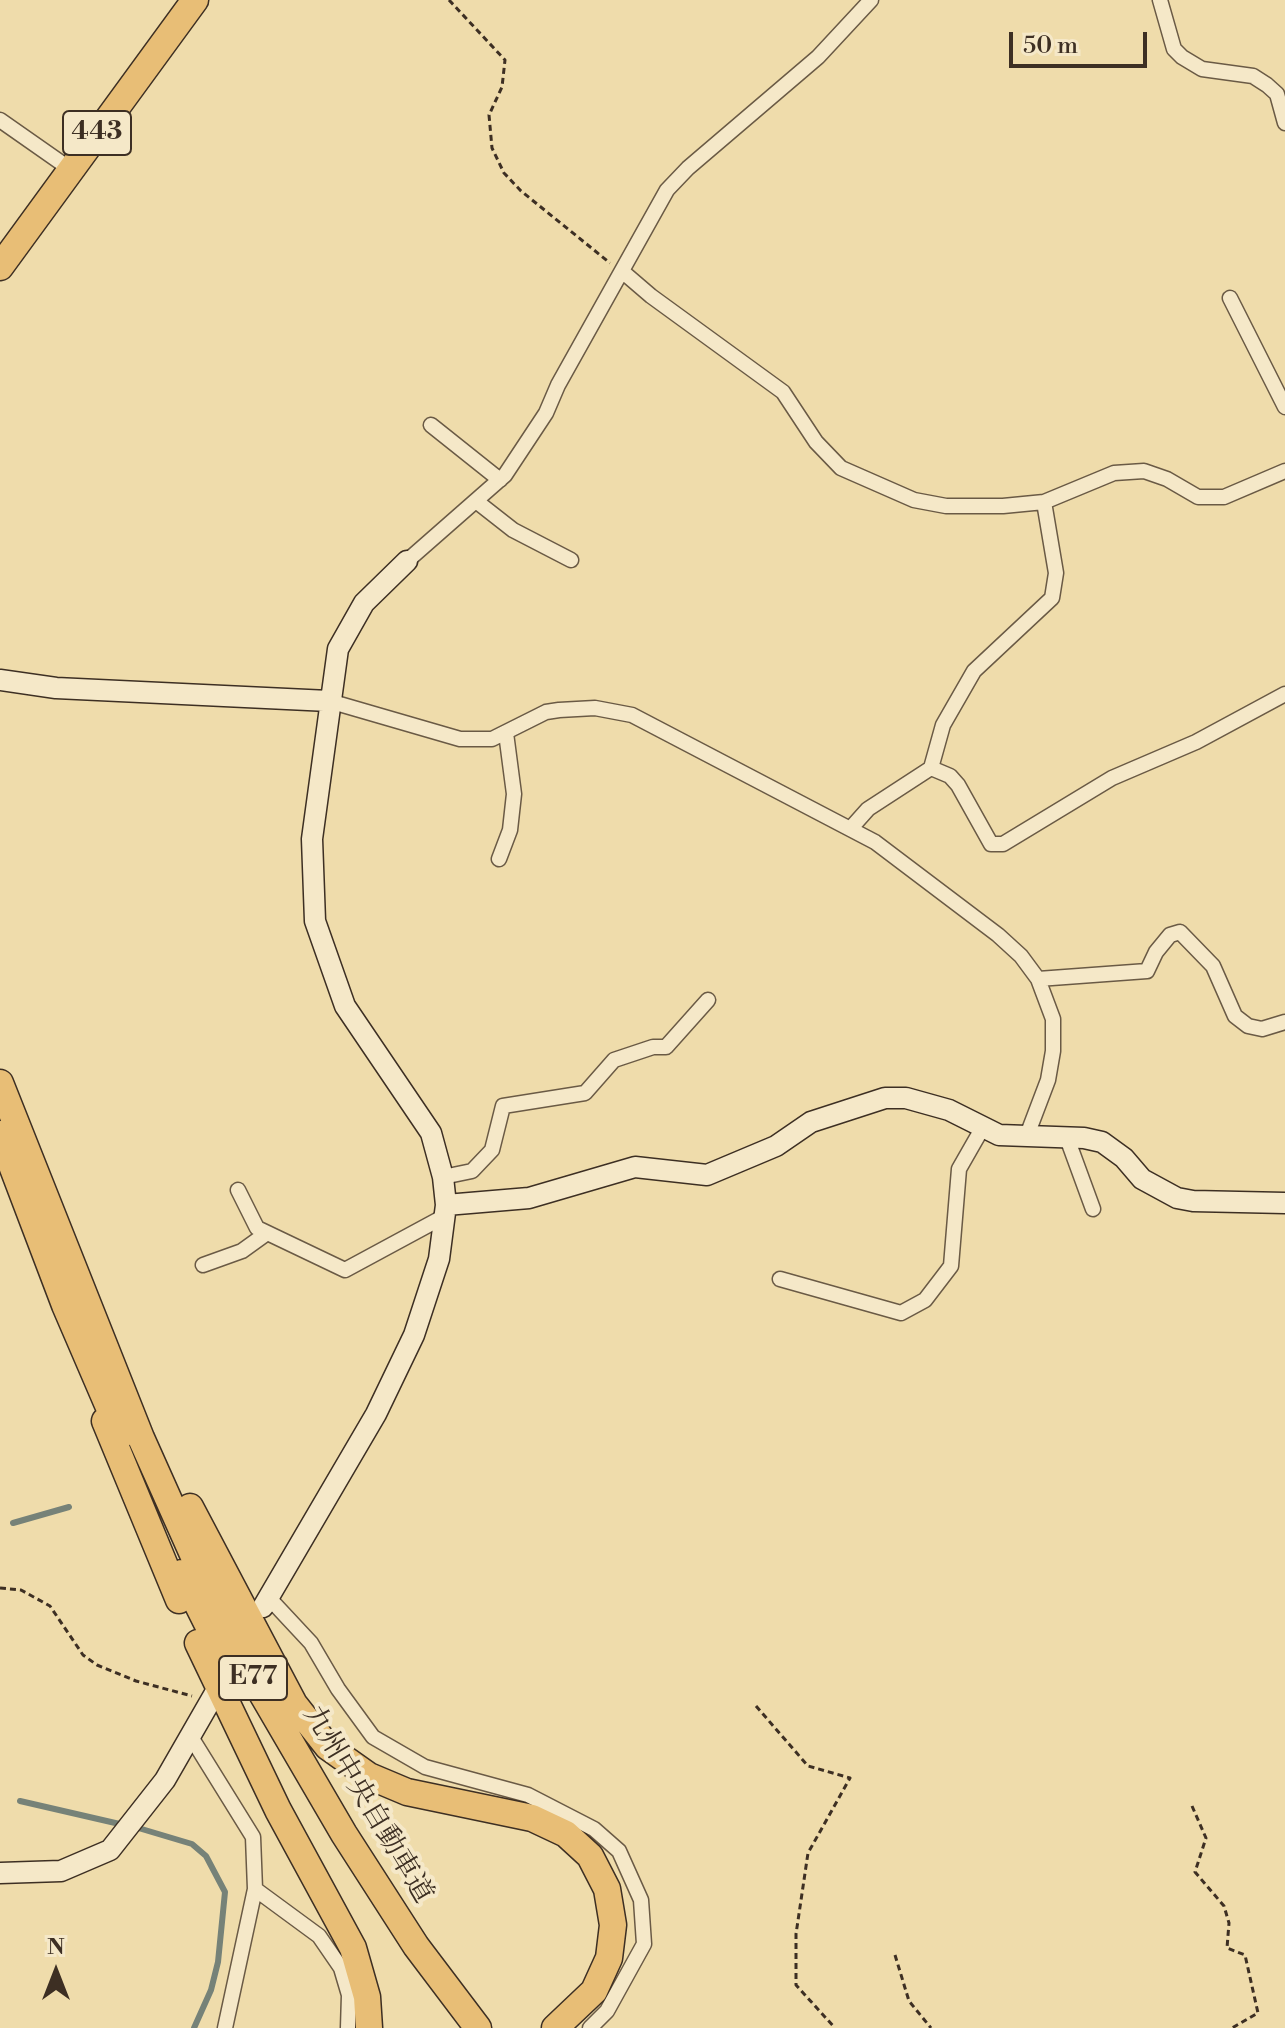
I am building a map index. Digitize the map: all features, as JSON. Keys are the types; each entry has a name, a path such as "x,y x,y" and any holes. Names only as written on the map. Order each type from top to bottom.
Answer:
{"highway":[{"name":"443","path":"0,267 195,0"},
{"name":"E77","path":"0,1083 75,1301"},
{"name":"E77","path":"0,1134 75,1301"},
{"path":"75,1301 88,1378 171,1584 278,1810 353,1948 367,1997 369,2028"},
{"path":"75,1301 294,1704 328,1747 369,1776 407,1792 532,1818 566,1834 590,1856 607,1889 613,1925 609,1958 594,1991 555,2028"},
{"name":"九州中央自動車道","path":"75,1301 202,1619 291,1778 343,1863 456,2028"},
{"name":"九州中央自動車道","path":"75,1301 213,1599 257,1685 344,1834 408,1933 478,2028"}],"street":[{"path":"590,2028 607,2011 644,1944 641,1900 619,1851 594,1829 541,1801 425,1767 373,1737 338,1689 311,1643 266,1602 376,1414 414,1335 439,1259 445,1210 443,1177 431,1133 345,1006 315,921 312,839 329,701 338,649 364,603 500,480 546,413 558,385 667,190 688,168 818,57 871,0"},
{"path":"1160,0 1174,49 1182,57 1202,69 1253,76 1277,94 1285,123"},
{"path":"0,120 70,169"},
{"path":"623,272 783,392 816,442 841,468 914,500 946,506 1044,502 1114,473 1144,471 1167,479 1198,497 1224,497 1285,471"},
{"path":"1230,298 1285,407"},
{"path":"431,425 500,480"},
{"path":"476,501 513,530 571,560"},
{"path":"851,828 868,809 931,768 943,725 974,671 1052,598 1056,573 1044,502"},
{"path":"0,680 56,688 329,701 460,739 492,739 546,712 559,710 595,708 632,715 851,828 907,863 952,903 998,935 1021,956 1038,979 1053,1019 1053,1051 1048,1080 1026,1138"},
{"path":"931,768 950,776 958,785 991,844 1003,844 1112,778 1196,742 1285,694"},
{"path":"499,859 510,830 514,794 506,733"},
{"path":"1038,979 1147,971 1156,952 1170,935 1180,932 1213,966 1235,1016 1248,1026 1262,1029 1285,1022"},
{"path":"443,1177 472,1171 492,1150 503,1106 585,1093 614,1060 653,1047 666,1047 708,1000"},
{"path":"238,1190 257,1228 345,1270 445,1210 529,1198 635,1167 707,1175 776,1146 811,1122 885,1098 924,1101 999,1135 1094,1140 1112,1147 1142,1179 1177,1198 1285,1203"},
{"path":"780,1279 901,1313 925,1300 951,1266 959,1169 983,1127"},
{"path":"1067,1138 1093,1209"},
{"path":"203,1265 242,1251 267,1233"},
{"path":"0,1873 61,1871 110,1850 165,1780 213,1697"},
{"path":"191,1737 253,1837 255,1889 225,2028"},
{"path":"255,1889 319,1936 341,1968 349,1995 348,2028"}],"path":[{"path":"449,0 505,60 502,87 489,115 492,148 504,173 521,191 623,272"},
{"path":"0,1588 21,1590 50,1606 83,1655 97,1665 136,1681 213,1697"},
{"path":"756,1706 808,1766 850,1778 808,1853 796,1934 796,1985 835,2028"},
{"path":"1192,1806 1206,1838 1195,1872 1224,1906 1229,1923 1227,1948 1245,1955 1258,2013 1232,2028"},
{"path":"895,1955 909,2001 931,2028"}],"waterway":[{"path":"13,1523 69,1507"},
{"path":"20,1801 124,1825"},
{"path":"135,1827 192,1844 206,1856 225,1892 218,1962 211,1990 194,2028"}]}
